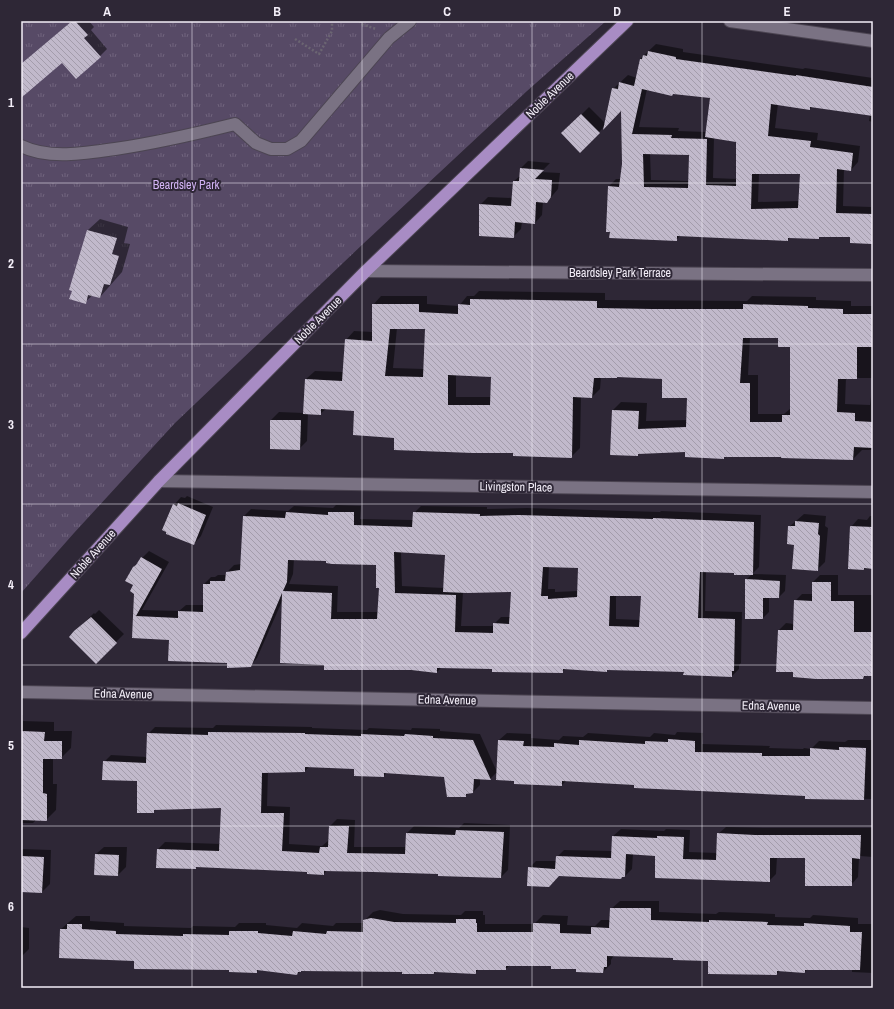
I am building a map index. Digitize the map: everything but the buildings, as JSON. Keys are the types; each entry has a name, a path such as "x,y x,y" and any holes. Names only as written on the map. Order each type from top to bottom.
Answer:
{"main road":[{"name":"Noble Avenue","path":"21,633 159,482 366,271 628,21"}],"street":[{"path":"21,146 42,153 86,153 172,140 235,124 256,143 271,148 287,150 301,141 389,38 410,21"},
{"path":"730,21 873,41"},
{"name":"Beardsley Park Terrace","path":"366,271 873,275"},
{"name":"Livingston Place","path":"159,482 873,492"},
{"name":"Edna Avenue","path":"21,692 873,708"}],"path":[{"path":"295,39 320,54 332,31 332,21"}],"green space":[{"name":"Beardsley Park","path":"21,21 606,21 527,91 364,243 175,423 21,593"}]}
